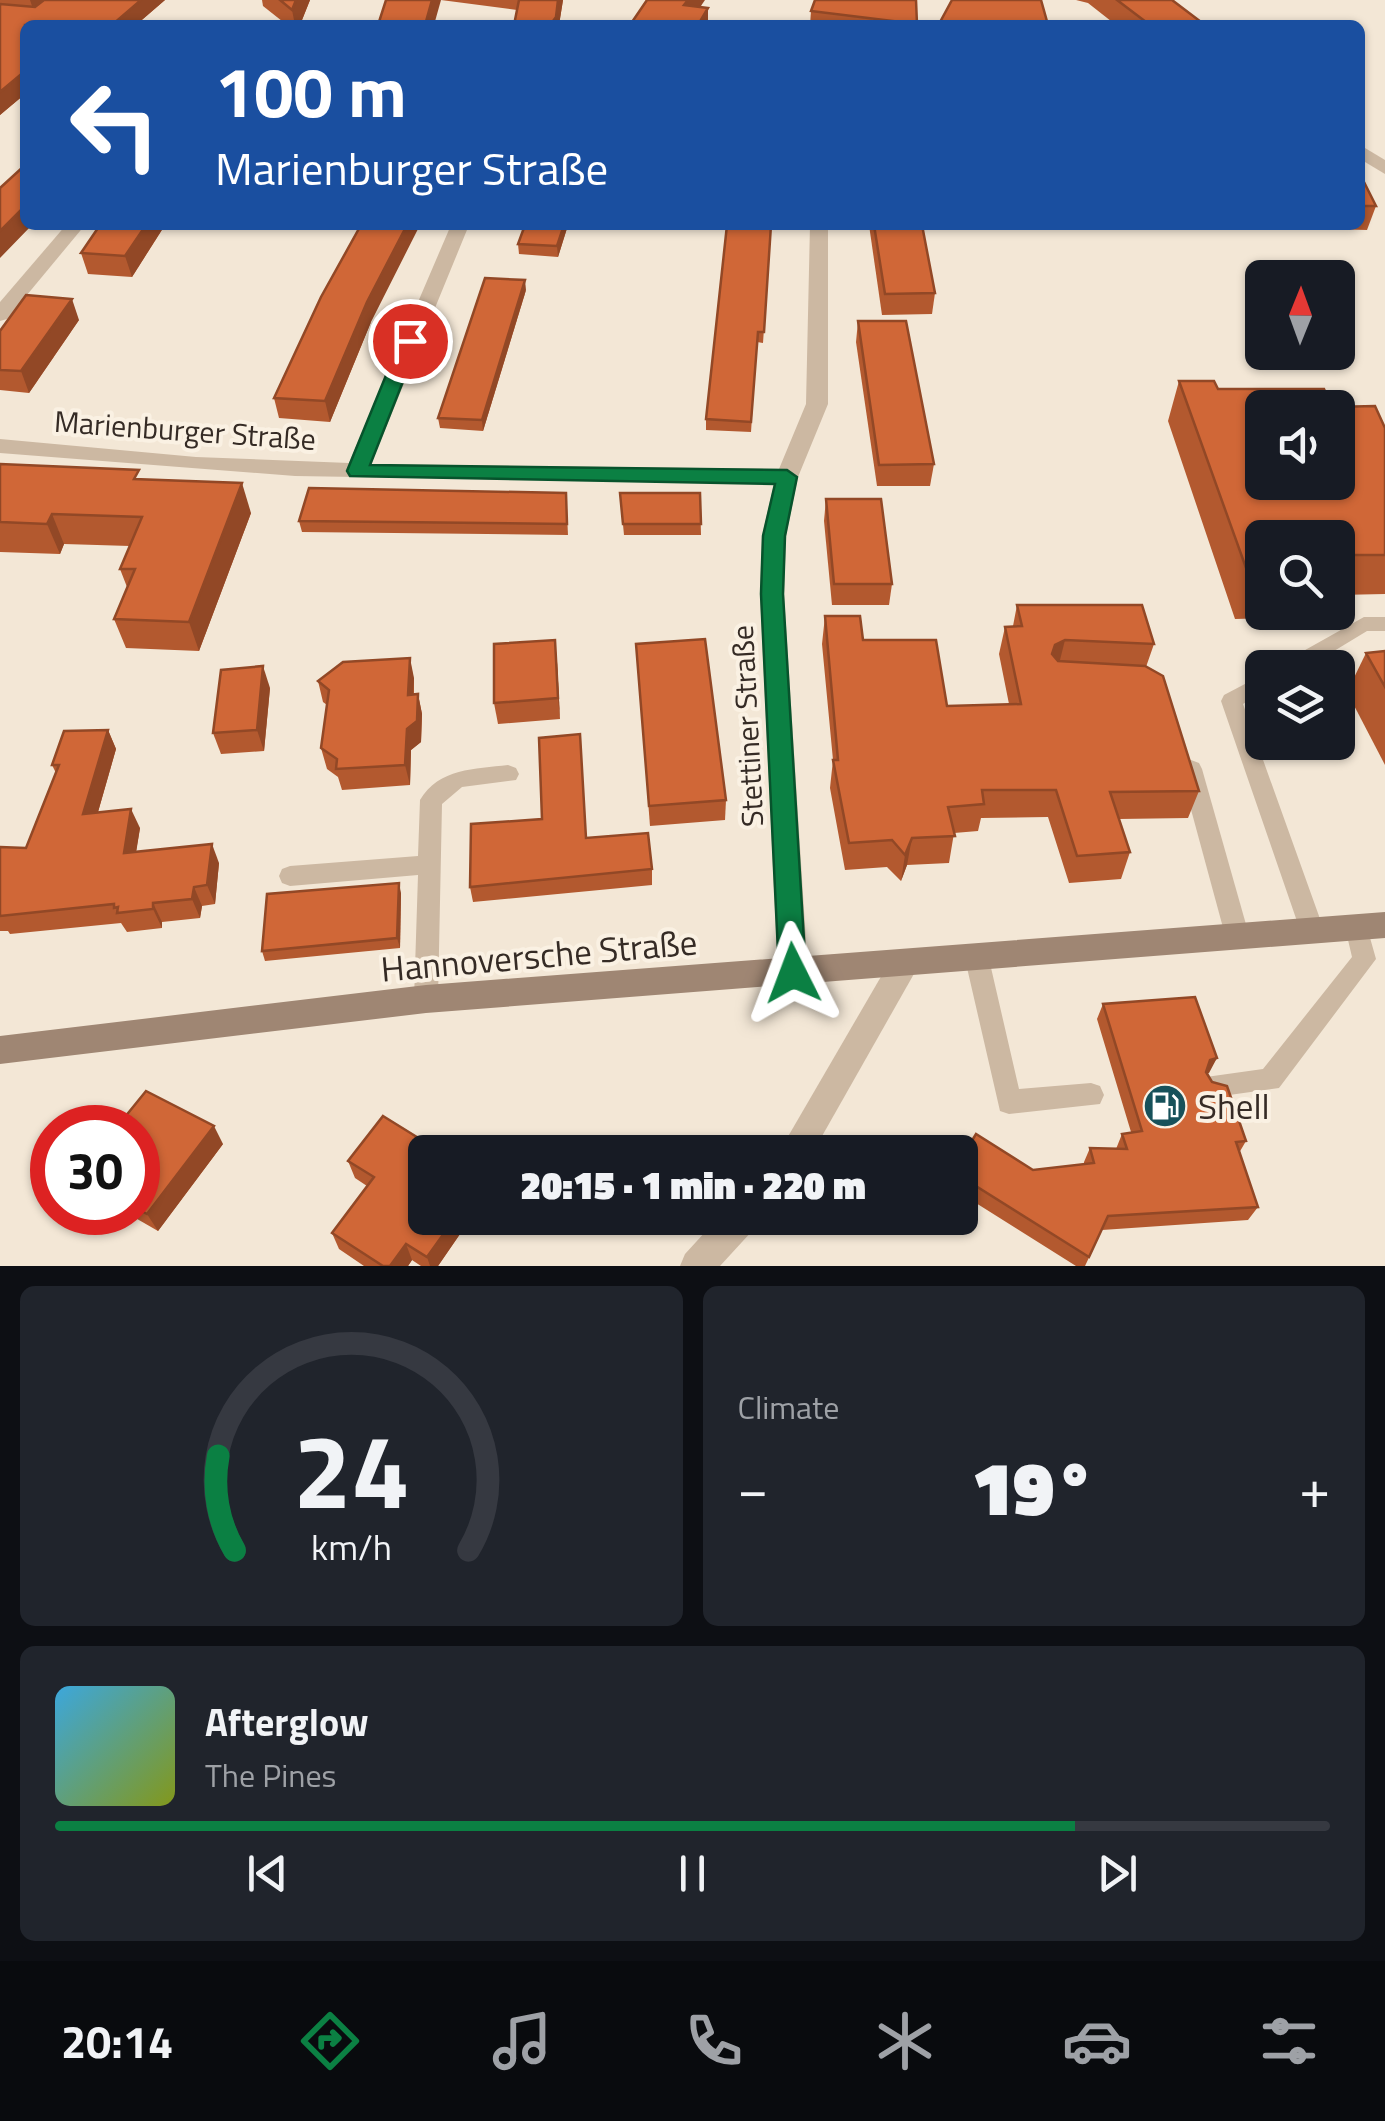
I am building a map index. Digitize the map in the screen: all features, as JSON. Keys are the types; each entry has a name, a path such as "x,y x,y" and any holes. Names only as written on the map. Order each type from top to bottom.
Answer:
{"street":[{"path":"1365,154 1385,169"},
{"path":"0,315 72,230"},
{"path":"357,471 458,230"},
{"name":"Stettiner Straße","path":"793,973 772,594 774,536 787,477 817,404 818,230"},
{"name":"Marienburger Straße","path":"0,446 104,458 357,471 787,477"},
{"name":"Hannoversche Straße","path":"0,1050 426,999 1371,926"},
{"path":"804,1135 904,965"},
{"path":"698,1266 726,1235"}],"lane":[{"path":"1319,650 1364,624 1385,624"},
{"path":"1245,692 1230,701 1245,743"},
{"path":"1182,741 1237,935"},
{"path":"1251,760 1312,930"},
{"path":"426,999 431,800 457,779 508,774"},
{"path":"290,876 430,866"},
{"path":"1216,1085 1270,1080 1364,958 1371,926"},
{"path":"978,959 1009,1102 1091,1095"}],"building":[{"path":"44,0 141,0 118,20 20,20 20,75 0,92 0,4 35,7"},
{"path":"280,0 296,0 292,10"},
{"path":"386,0 432,0 426,20 380,20"},
{"path":"519,0 558,0 554,20 515,20"},
{"path":"647,0 688,0 684,5 708,8 701,20 633,20"},
{"path":"815,0 916,0 917,20 884,20 811,11"},
{"path":"952,0 1041,0 1047,20 941,20"},
{"path":"1117,0 1172,0 1198,20 1143,20"},
{"path":"20,170 20,211 0,231 0,188"},
{"path":"1365,184 1376,206 1365,206"},
{"path":"97,230 143,230 125,256 81,253"},
{"path":"358,230 404,230 367,302 325,401 274,398 321,297"},
{"path":"523,230 562,230 557,246 518,244"},
{"path":"726,230 771,230 764,332 758,332 751,422 706,419"},
{"path":"875,230 923,230 935,293 885,294"},
{"path":"485,278 525,280 482,420 438,418"},
{"path":"26,295 72,299 21,371 0,370 0,331"},
{"path":"858,321 906,321 934,464 879,465"},
{"path":"1179,381 1214,381 1218,389 1324,389 1245,390 1245,500 1355,500 1355,406 1375,406 1385,428 1385,555 1355,555 1355,520 1245,520 1245,565"},
{"path":"0,464 139,470 134,479 242,483 189,622 114,619 135,569 120,569 142,517 52,514 47,524 0,522"},
{"path":"309,488 566,493 567,524 299,521"},
{"path":"620,493 700,493 701,524 623,524"},
{"path":"826,499 881,499 892,584 834,584"},
{"path":"1017,605 1142,605 1154,644 1065,640 1055,645 1052,654 1058,661 1145,666 1163,676 1199,791 1110,792 1130,852 1077,856 1056,790 982,790 984,804 948,807 955,836 912,838 905,855 892,840 849,843 833,760 838,760 825,616 860,616 863,640 936,640 947,706 1021,704 1005,627 1022,626"},
{"path":"705,639 726,800 649,806 636,644"},
{"path":"555,640 558,698 494,703 494,644"},
{"path":"1385,651 1385,687 1366,653"},
{"path":"410,658 408,695 418,694 417,721 407,729 405,765 336,769 337,759 321,748 329,690 318,681 343,662"},
{"path":"263,666 257,730 213,733 221,670"},
{"path":"108,730 83,814 131,809 124,853 212,844 207,885 194,887 192,899 153,903 153,909 117,913 114,904 0,916 0,847 26,848 59,765 52,765 64,731"},
{"path":"580,734 586,838 648,833 652,869 470,887 471,824 542,819 539,738"},
{"path":"399,883 397,938 262,951 267,894"},
{"path":"1195,997 1217,1058 1210,1060 1206,1072 1212,1082 1227,1086 1246,1141 1236,1142 1258,1207 1108,1216 1089,1257 978,1187 978,1135 1033,1170 1094,1163 1090,1148 1127,1149 1122,1134 1142,1131 1103,1004"},
{"path":"146,1091 214,1126 160,1197 160,1105 135,1105"},
{"path":"383,1116 414,1135 408,1135 408,1235 443,1235 427,1257 406,1244 390,1266 383,1266 332,1233 374,1177 348,1161"}],"place":[{"name":"Shell","path":"1165,1106"}],"route":[{"path":"410,341 357,471 787,477 774,536 772,594 793,973"}]}
